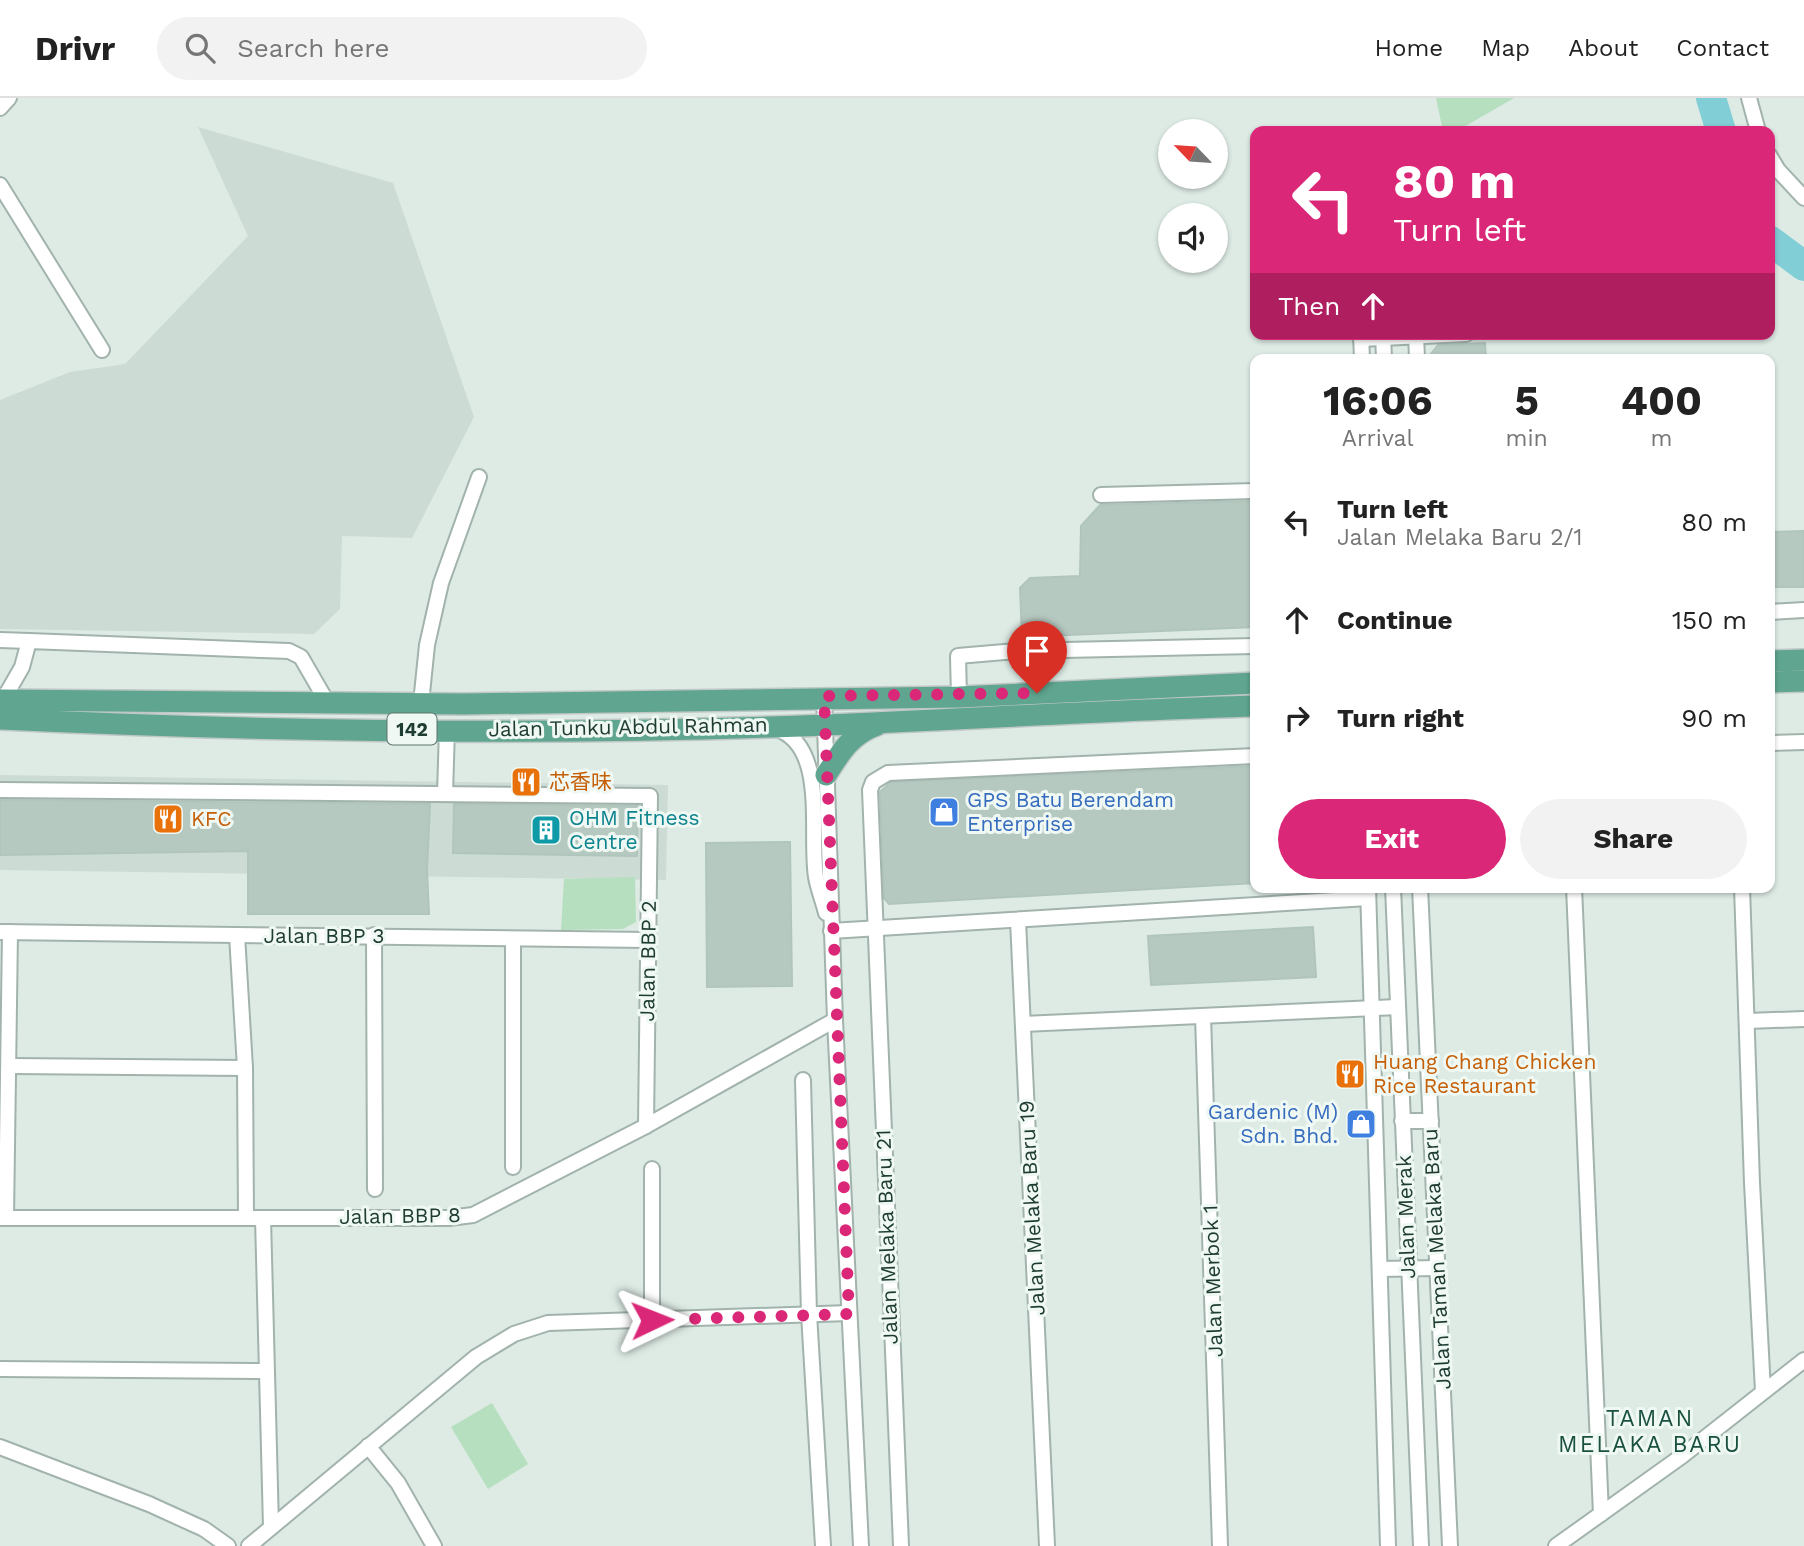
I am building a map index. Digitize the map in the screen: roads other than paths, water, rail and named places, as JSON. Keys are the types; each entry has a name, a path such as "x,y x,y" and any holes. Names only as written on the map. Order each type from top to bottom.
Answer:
{"main road":[{"path":"1775,661 1804,660"},
{"path":"1775,682 1804,681"},
{"name":"Jalan Tunku Abdul Rahman","path":"1,706 959,696 1250,683"},
{"name":"Jalan Tunku Abdul Rahman","path":"1,706 118,724 447,729 824,725 1250,706"},
{"path":"826,775 846,744 858,733 892,720"}],"street":[{"path":"0,108 9,98"},
{"path":"1749,98 1757,126"},
{"path":"1775,165 1804,198"},
{"path":"0,185 102,350"},
{"path":"421,703 427,645 441,583 479,477"},
{"path":"1101,495 1250,491"},
{"path":"1775,612 1804,610"},
{"path":"0,640 289,650 301,657 327,702"},
{"path":"1,706 22,667 29,641"},
{"path":"959,696 958,656 1016,651 1250,646"},
{"path":"824,696 831,931 862,1546"},
{"path":"766,724 795,739 808,763 816,877 831,931"},
{"path":"0,790 445,794 447,729"},
{"path":"1775,743 1804,742"},
{"name":"Jalan Melaka Baru 21","path":"901,1546 870,790 879,776 888,773 1250,756"},
{"name":"Jalan BBP 2","path":"445,794 650,796 646,1126"},
{"path":"831,931 1018,920 1368,893"},
{"name":"Jalan Merak","path":"1368,893 1388,1546"},
{"name":"Jalan Merak","path":"1393,893 1421,1546"},
{"name":"Jalan Taman Melaka Baru","path":"1420,893 1450,1546"},
{"path":"1574,893 1601,1514"},
{"path":"1742,893 1763,1391"},
{"name":"Jalan Melaka Baru 19","path":"1018,920 1047,1546"},
{"path":"3,1218 10,1066 5,932"},
{"name":"Jalan BBP 3","path":"5,932 647,940"},
{"path":"237,935 245,1068 246,1218"},
{"path":"374,935 375,1189"},
{"path":"513,939 513,1167"},
{"path":"1023,1024 1398,1007"},
{"name":"Jalan Merbok 1","path":"1203,1016 1220,1546"},
{"path":"1747,1021 1804,1019"},
{"name":"Jalan BBP 8","path":"3,1218 449,1218 473,1215 646,1126 835,1020"},
{"path":"10,1066 245,1068"},
{"path":"803,1080 809,1314 823,1546"},
{"path":"1402,1121 1431,1121"},
{"path":"652,1169 652,1320"},
{"path":"263,1218 271,1527"},
{"path":"1380,1269 1437,1268"},
{"path":"249,1546 476,1357 514,1334 548,1323 849,1314"},
{"path":"1556,1546 1682,1456 1804,1360"},
{"path":"0,1369 266,1371"},
{"path":"368,1446 398,1483 434,1546"},
{"path":"0,1447 149,1504 204,1529 228,1546"}],"waterway":[{"path":"1711,98 1719,126"},
{"path":"1775,244 1804,266"}],"place":[{"name":"芯香味","path":"526,782"},
{"name":"GPS Batu Berendam Enterprise","path":"944,812"},
{"name":"KFC","path":"168,819"},
{"name":"OHM Fitness Centre","path":"546,830"},
{"name":"Huang Chang Chicken Rice Restaurant","path":"1350,1074"},
{"name":"Gardenic (M) Sdn. Bhd.","path":"1361,1124"}],"district":[{"name":"TAMAN MELAKA BARU","path":"1650,1431"}]}
